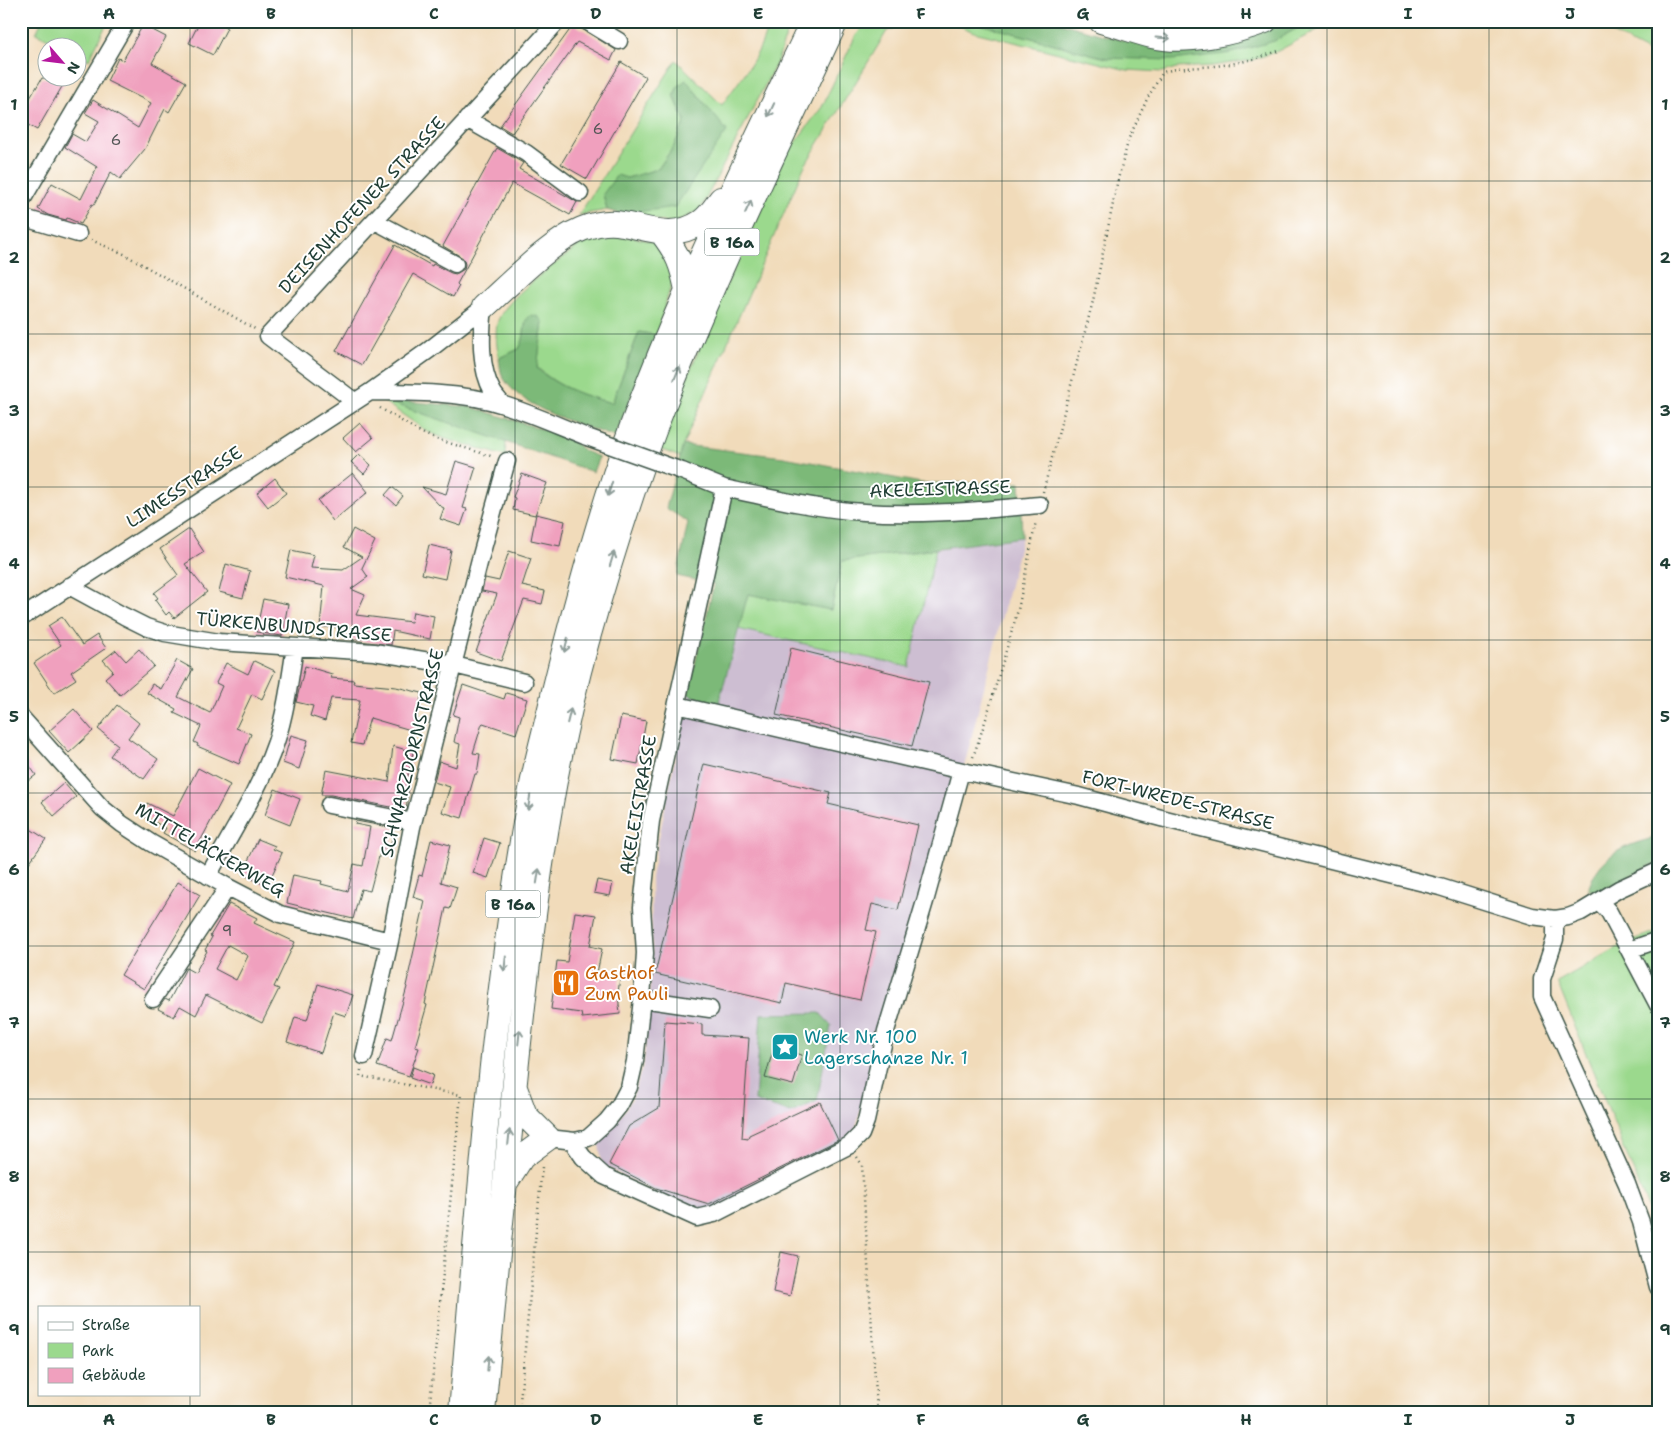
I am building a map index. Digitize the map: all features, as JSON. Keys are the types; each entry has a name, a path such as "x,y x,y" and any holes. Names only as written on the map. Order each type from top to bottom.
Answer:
{"highway":[{"path":"795,21 802,68"},
{"name":"B 16a","path":"484,1412 504,1186 535,896 549,805 567,721 589,634 659,418 747,209 802,68 813,21"},
{"name":"B 16a","path":"461,1412 484,1149 509,925 531,787 583,576 615,474 638,410 687,290 743,169 802,68 836,21"},
{"path":"802,68 855,21"},
{"path":"1117,22 1154,37 1182,39 1246,28 1265,21"},
{"path":"484,307 556,243 582,229 600,223 621,223 662,233 676,232 702,222 743,169"},
{"path":"662,233 680,259 687,290"},
{"path":"504,1186 522,1157 546,1149 524,1115 514,1086"}],"street":[{"path":"21,202 127,21"},
{"name":"DEISENHOFENER STRASSE","path":"268,336 558,21"},
{"path":"586,21 619,41"},
{"path":"467,119 526,153 580,192"},
{"path":"21,217 78,234"},
{"path":"375,221 454,264"},
{"path":"484,307 481,334 483,365 493,392 503,405"},
{"name":"LIMESSTRASSE","path":"21,618 362,396 430,350 484,307"},
{"path":"268,336 362,396 412,392 462,397 503,405"},
{"name":"AKELEISTRASSE","path":"503,405 724,488 775,499 864,512 932,513 1040,505"},
{"name":"SCHWARZDORNSTRASSE","path":"364,1056 390,941 413,822 507,461"},
{"name":"AKELEISTRASSE","path":"575,1141 588,1138 608,1121 629,1087 635,1061 645,953 642,907 651,821 724,488"},
{"name":"TÜRKENBUNDSTRASSE","path":"69,586 146,627 166,633 219,642 374,652 454,665 524,682"},
{"path":"208,876 258,784 276,741 283,716 295,647"},
{"name":"FORT-WREDE-STRASSE","path":"676,705 1078,796 1377,870 1440,887 1532,916 1555,919 1568,917 1581,912 1634,881 1658,871"},
{"name":"MITTELÄCKERWEG","path":"21,717 102,808 150,843 280,914 390,941"},
{"path":"546,1149 575,1141 576,1147 583,1157 604,1176 697,1218 714,1214 850,1145 861,1134 866,1121 886,1031 964,771"},
{"path":"329,805 413,822"},
{"path":"153,999 228,887"},
{"path":"1598,901 1609,912 1658,1006"},
{"path":"1555,919 1555,939 1542,979 1542,997 1627,1184 1641,1222 1658,1287"},
{"path":"1629,950 1658,940"},
{"path":"642,999 710,1009"}],"path":[{"path":"964,771 986,719 1018,610 1040,505 1093,301 1118,179 1130,138 1148,97 1163,72 1176,68 1212,66 1252,60 1278,51"},
{"path":"78,234 124,254 268,336"},
{"path":"362,396 433,438 507,461"},
{"path":"364,1056 360,1076 461,1095 429,1412"},
{"path":"850,1145 862,1165 877,1412"},
{"path":"519,1412 546,1149"}],"shaded area":[{"path":"1022,537 964,767 849,1149 711,1221 602,1165 599,1144 612,1129 632,1099 644,1062 652,958 651,877 688,694 718,705 738,629 909,667 936,549"}],"green space":[{"path":"42,21 108,21 89,60 88,38 46,38 36,33"},
{"path":"768,21 787,21 785,39 777,62 700,210 674,223 621,214 727,131 674,96 685,121 674,146 658,169 627,178 603,194 607,210 579,215 676,60 722,105 756,55 766,33"},
{"path":"867,21 911,21 887,31 804,167 683,445 680,457 657,448 750,230 784,157 822,107 855,37"},
{"path":"948,21 981,21 981,24 1106,58 1274,41 1310,21 1334,21 1278,51 1252,60 1212,66 1176,68 1163,72 1127,70 974,32"},
{"path":"981,21 1054,21 1113,38 1142,44 1263,31 1282,21 1310,21 1274,41 1232,53 1172,60 1106,58 980,24"},
{"path":"1186,21 1243,21 1186,32 1146,25 1176,24"},
{"path":"1589,21 1641,21 1658,30 1658,57"},
{"path":"686,80 727,131 675,207 621,214 607,210 603,194 617,175 627,178 658,169 674,146 685,121 674,96 677,87"},
{"path":"632,237 654,242 664,248 673,272 672,282 656,335 639,332 612,403 592,398 562,386 537,367 543,322 526,320 523,340 519,349 499,358 496,337 497,324 501,314 521,292 583,242 597,238"},
{"path":"531,315 539,317 543,322 537,368 562,386 592,398 612,403 639,332 656,335 615,437 537,407 511,388 503,377 499,358 519,349 523,340 526,320"},
{"path":"380,399 506,441 505,456 428,432"},
{"path":"380,399 471,407 561,435 584,451 599,457 593,472"},
{"path":"683,445 784,457 921,483 1020,483 1022,537 842,561 831,610 748,594 718,706 688,694 714,584 677,576 688,522 666,508"},
{"path":"936,549 909,667 738,629 748,594 831,610 842,561"},
{"path":"1658,837 1658,862 1601,891 1588,890 1599,868 1614,853 1634,844"},
{"path":"1658,931 1658,1232 1557,982 1629,941"},
{"path":"820,1013 831,1025 817,1101 791,1113 755,1101 761,1014"}],"building":[{"path":"200,21 228,21 225,27 227,28 213,55 189,43"},
{"path":"574,24 616,50 611,60 577,42 512,133 500,126"},
{"path":"143,25 166,37 152,63 186,82 169,112 165,109 145,149 120,179 111,172 94,205 92,204 81,224 67,218 66,220 48,215 38,209 52,183 81,199 97,167 65,147 72,134 86,142 99,121 85,113 93,100 138,128 151,103 107,81 118,58 123,60"},
{"path":"621,62 646,77 587,179 561,164"},
{"path":"38,85 38,88 61,88 37,130 21,121 21,113"},
{"path":"497,148 523,163 519,169 577,202 570,215 512,183 457,284 459,286 453,297 413,274 362,365 336,351 395,245 432,266 433,264 451,273 456,274 464,269 463,258 443,246"},
{"path":"360,423 373,438 356,452 343,438"},
{"path":"359,454 371,465 364,474 351,462"},
{"path":"456,461 476,467 463,508 467,509 461,526 440,519 444,508 422,487 446,494"},
{"path":"353,473 368,492 333,521 318,501"},
{"path":"522,474 547,483 535,515 513,510 515,498 513,497"},
{"path":"275,478 286,493 268,507 257,493"},
{"path":"392,487 403,496 396,505 385,495"},
{"path":"536,514 565,521 560,546 531,540"},
{"path":"189,529 204,552 185,564 207,592 174,618 169,612 166,615 155,600 158,598 154,593 178,575 160,549"},
{"path":"353,529 375,541 362,568 368,577 351,589 365,595 356,615 411,622 413,612 434,616 430,639 393,631 391,645 352,640 353,627 320,627 324,586 285,577 291,550 314,555 311,568 343,570 362,557 344,547"},
{"path":"429,545 451,550 445,579 422,574"},
{"path":"509,551 531,558 522,586 545,591 542,604 524,600 501,661 476,652 497,594 482,591 485,578 499,581"},
{"path":"226,564 250,571 243,598 219,592"},
{"path":"263,599 288,604 282,636 256,632"},
{"path":"62,617 82,645 97,635 106,648 71,672 76,679 54,693 34,663 61,645 48,626"},
{"path":"791,648 929,682 912,746 776,715"},
{"path":"139,649 154,666 120,695 105,678 113,671 103,660 116,650 126,661"},
{"path":"177,660 193,669 178,697 210,713 222,686 216,683 226,663 248,674 254,661 275,671 262,699 252,694 236,728 251,734 239,764 197,746 198,744 194,742 201,726 174,713 176,709 147,693 152,684 161,689"},
{"path":"305,666 332,674 331,678 354,680 353,683 396,687 422,693 414,731 370,718 362,745 351,743 360,700 331,698 325,721 310,716 313,706 296,702"},
{"path":"463,685 504,699 506,693 527,699 516,734 482,724 473,753 480,754 477,774 475,774 462,818 442,812 450,787 434,782 439,761 456,767 460,744 454,742 459,717 453,715"},
{"path":"117,705 139,723 128,738 158,759 144,779 110,756 118,745 98,729"},
{"path":"74,709 93,731 69,753 49,731"},
{"path":"621,716 646,721 638,764 612,759"},
{"path":"291,735 308,740 299,769 283,763"},
{"path":"393,746 413,752 406,785 409,786 406,810 331,795 321,795 326,770 389,782"},
{"path":"21,754 36,775 21,786"},
{"path":"704,764 831,793 828,804 918,825 898,910 872,904 866,930 876,932 860,1000 786,983 782,1003 655,974"},
{"path":"198,768 230,785 195,851 163,833 166,828 141,815 147,803 173,816"},
{"path":"64,783 76,797 54,816 42,802"},
{"path":"275,789 300,799 290,825 265,815"},
{"path":"356,821 394,828 390,850 381,849 370,891 361,889 353,919 287,903 293,875 322,881 321,884 348,891 354,864 363,866 370,827 355,824"},
{"path":"21,823 46,839 21,874"},
{"path":"484,838 500,843 488,878 473,873"},
{"path":"258,839 275,846 273,849 282,853 267,886 242,874"},
{"path":"431,840 450,845 441,882 457,887 450,909 446,908 425,1004 427,1005 415,1047 419,1048 409,1076 377,1066 387,1038 392,1040 407,987 425,901 413,897 419,875 422,876"},
{"path":"597,880 613,883 610,896 594,893"},
{"path":"178,882 200,895 144,989 121,975"},
{"path":"229,904 257,918 254,923 295,942 274,987 279,989 262,1023 206,995 196,1015 180,1006 174,1017 158,1009 165,999 169,1001 186,968 195,973 207,951 205,950 212,937 210,936","holes":["228,945 248,956 236,980 215,969"]},
{"path":"575,912 596,915 590,946 602,949 597,973 620,976 618,994 620,1014 582,1018 581,1013 551,1009 557,961 567,962"},
{"path":"318,984 353,995 346,1016 334,1012 321,1053 287,1042 295,1017 307,1020"},
{"path":"665,1021 702,1024 702,1035 749,1038 742,1138 748,1139 749,1135 820,1102 838,1140 709,1204 656,1188 609,1164 629,1126 659,1108"},
{"path":"774,1047 802,1055 793,1085 765,1078"},
{"path":"413,1067 433,1075 430,1085 410,1078"},
{"path":"781,1252 798,1256 790,1296 773,1292"}],"place":[{"name":"Gasthof Zum Pauli","path":"566,983"},
{"name":"Werk Nr. 100 Lagerschanze Nr. 1","path":"785,1047"}]}
